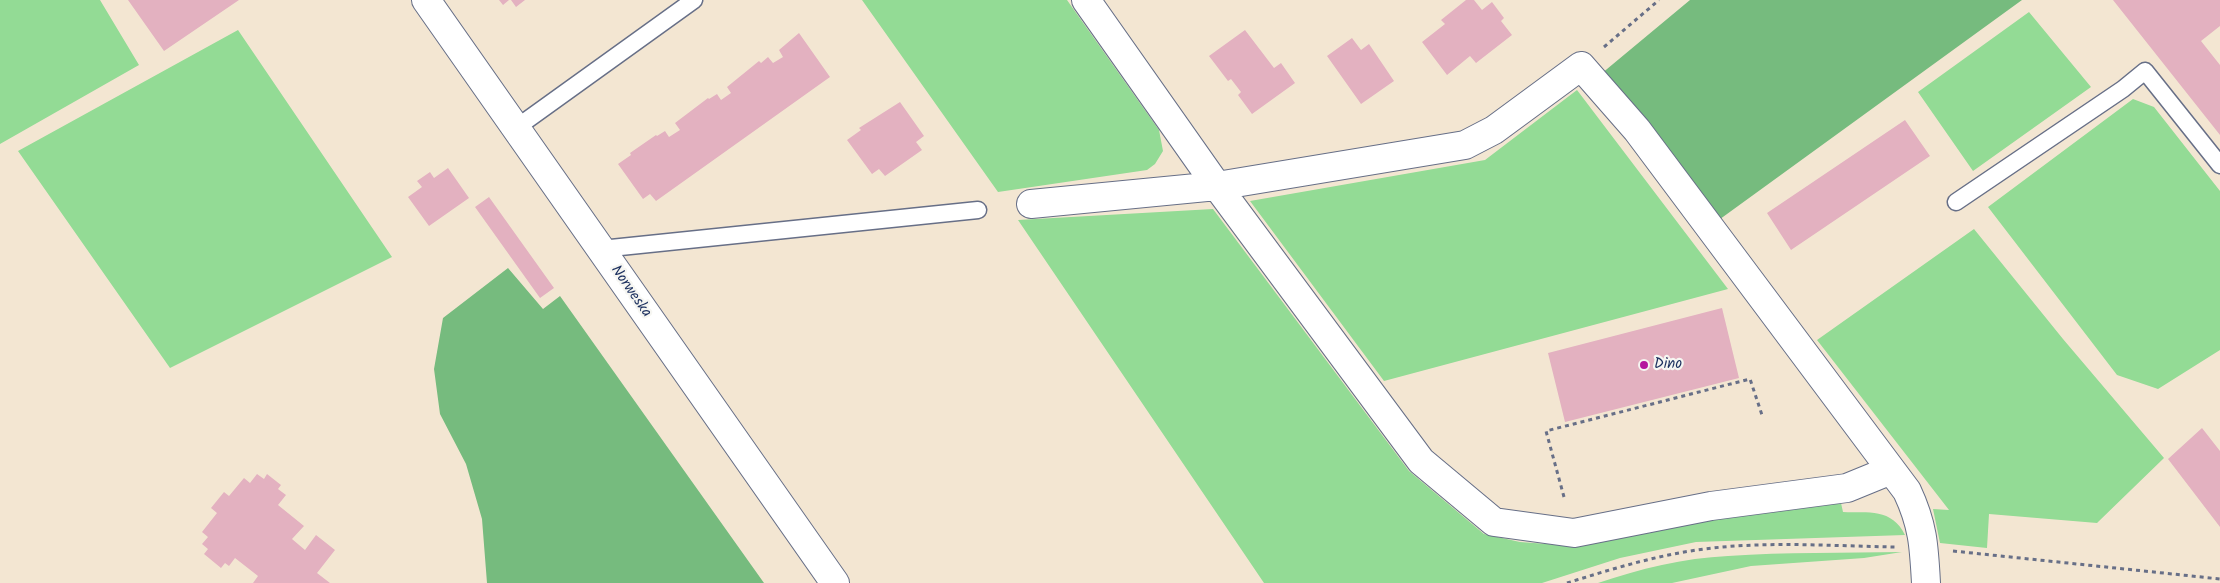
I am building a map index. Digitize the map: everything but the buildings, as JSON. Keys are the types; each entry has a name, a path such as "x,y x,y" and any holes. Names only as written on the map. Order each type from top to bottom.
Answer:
{"street":[{"name":"Norweska","path":"426,0 835,583"},
{"path":"1086,0 1217,186 1421,461 1494,522 1574,533 1710,506 1847,488 1892,470"},
{"path":"1031,204 1217,186 1465,144 1494,130 1581,66 1637,130 1907,491 1918,515 1924,548 1926,583"}],"lane":[{"path":"516,128 694,0"},
{"path":"1956,202 2123,89 2145,72 2220,165"},
{"path":"600,249 978,210"}],"path":[{"path":"1581,66 1659,0"},
{"path":"1564,497 1546,432 1750,379 1762,415"}],"green space":[{"path":"0,0 100,0 139,65 0,144"},
{"path":"862,0 1067,0 1159,130 1163,151 1155,164 1147,170 998,192"},
{"path":"1690,0 2022,0 1716,222 1601,74"},
{"path":"2029,12 2091,87 1973,171 1918,92"},
{"path":"238,30 392,257 170,368 18,151"},
{"path":"1577,90 1728,289 1384,381 1250,201 1485,160"},
{"path":"2133,99 2154,107 2220,191 2220,350 2158,389 2117,375 1988,207"},
{"path":"1213,209 1409,471 1484,534 1520,542 1574,546 1799,501 1841,503 1843,512 1870,513 1886,516 1900,526 1905,535 1696,542 1620,558 1542,583 1264,583 1018,220"},
{"path":"1974,229 2063,339 2164,458 2097,523 1989,514 1987,548 1940,543 1933,509 1949,510 1817,340"},
{"path":"508,268 543,309 560,296 764,583 487,583 482,519 466,464 440,414 434,369 443,318"},
{"path":"1902,552 1864,558 1751,566 1672,583 1598,583 1662,565 1711,557"}],"place":[{"name":"Dino","path":"1644,365"}]}
